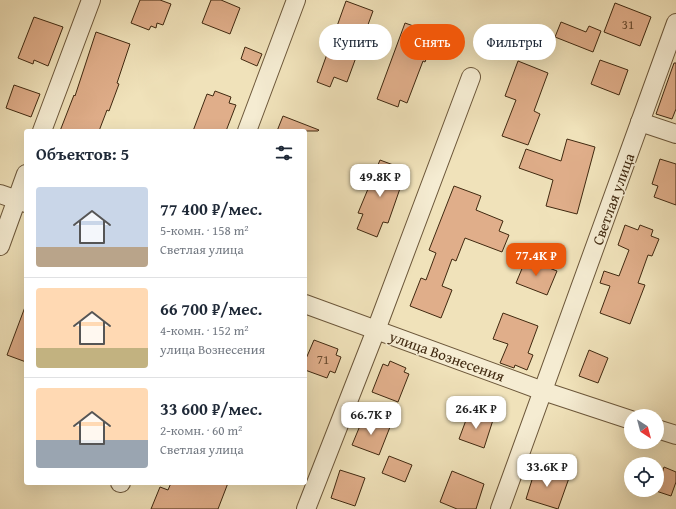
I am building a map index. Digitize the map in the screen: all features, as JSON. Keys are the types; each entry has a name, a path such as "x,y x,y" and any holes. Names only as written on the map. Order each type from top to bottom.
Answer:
{"street":[{"path":"43,129 91,0"},
{"path":"248,129 296,0"},
{"name":"Светлая улица","path":"500,509 676,23"},
{"name":"улица Вознесения","path":"306,509 376,330 471,77"},
{"path":"640,122 676,134"},
{"path":"0,246 14,199 24,178"},
{"name":"улица Вознесения","path":"307,305 543,391 624,418"},
{"path":"664,431 676,435"}],"building":[{"path":"140,0 160,0 171,4 163,25 157,23 156,28 151,26 149,30 131,23"},
{"path":"211,0 221,0 240,8 230,34 202,23"},
{"path":"346,1 373,11 368,24 338,24"},
{"path":"615,3 651,17 640,46 604,32"},
{"path":"34,17 63,27 48,66 34,60 33,64 18,58"},
{"path":"561,22 586,32 589,26 601,31 593,52 556,37"},
{"path":"96,32 130,44 117,83 119,84 109,111 107,110 100,129 61,129 74,95 75,96"},
{"path":"400,37 400,60 426,60 425,62 423,61 407,103 400,100 398,107 377,99"},
{"path":"245,47 262,54 257,66 241,59"},
{"path":"325,60 355,60 347,82 334,77 330,87 317,82"},
{"path":"600,60 628,70 619,95 591,84"},
{"path":"518,61 548,73 534,111 540,114 528,145 502,136 516,100 505,96"},
{"path":"674,63 676,63 676,109 672,119 656,114"},
{"path":"14,85 40,94 31,117 6,108"},
{"path":"215,91 231,97 229,103 236,105 227,129 194,129 207,94 213,96"},
{"path":"283,116 319,130 307,131 307,129 278,129"},
{"path":"567,139 595,147 577,214 546,206 553,180 519,168 526,149 561,161"},
{"path":"660,159 676,164 676,205 654,197 658,186 652,184"},
{"path":"380,160 404,169 401,176 404,177 388,223 383,222 377,237 357,229 363,214 358,213"},
{"path":"454,186 481,196 476,210 503,221 499,231 509,235 502,252 465,238 456,261 452,259 442,286 452,290 441,318 410,306 421,278 426,280 436,253 429,250"},
{"path":"625,225 638,230 640,225 653,230 651,236 659,239 652,256 648,255 638,283 645,285 630,324 600,313 610,286 600,283 604,271 619,276 629,250 618,245"},
{"path":"526,259 557,271 547,295 516,283"},
{"path":"24,310 24,361 7,355"},
{"path":"503,313 538,326 528,353 533,355 527,370 515,365 514,368 500,363 508,344 493,339"},
{"path":"314,340 338,349 336,355 341,357 335,373 330,371 327,378 307,371 307,356"},
{"path":"589,350 608,358 598,383 579,376"},
{"path":"390,361 406,368 404,372 409,374 398,402 372,392 383,364 388,366"},
{"path":"469,412 493,420 484,448 459,439"},
{"path":"364,416 390,427 379,455 352,445"},
{"path":"389,456 412,465 405,482 382,473"},
{"path":"536,467 569,478 558,509 526,499"},
{"path":"664,467 676,472 676,482 671,496 664,494"},
{"path":"340,470 365,478 355,506 331,498"},
{"path":"452,471 484,484 476,509 457,509 440,502"},
{"path":"170,485 227,485 218,509 151,509 160,487 168,490"}]}
